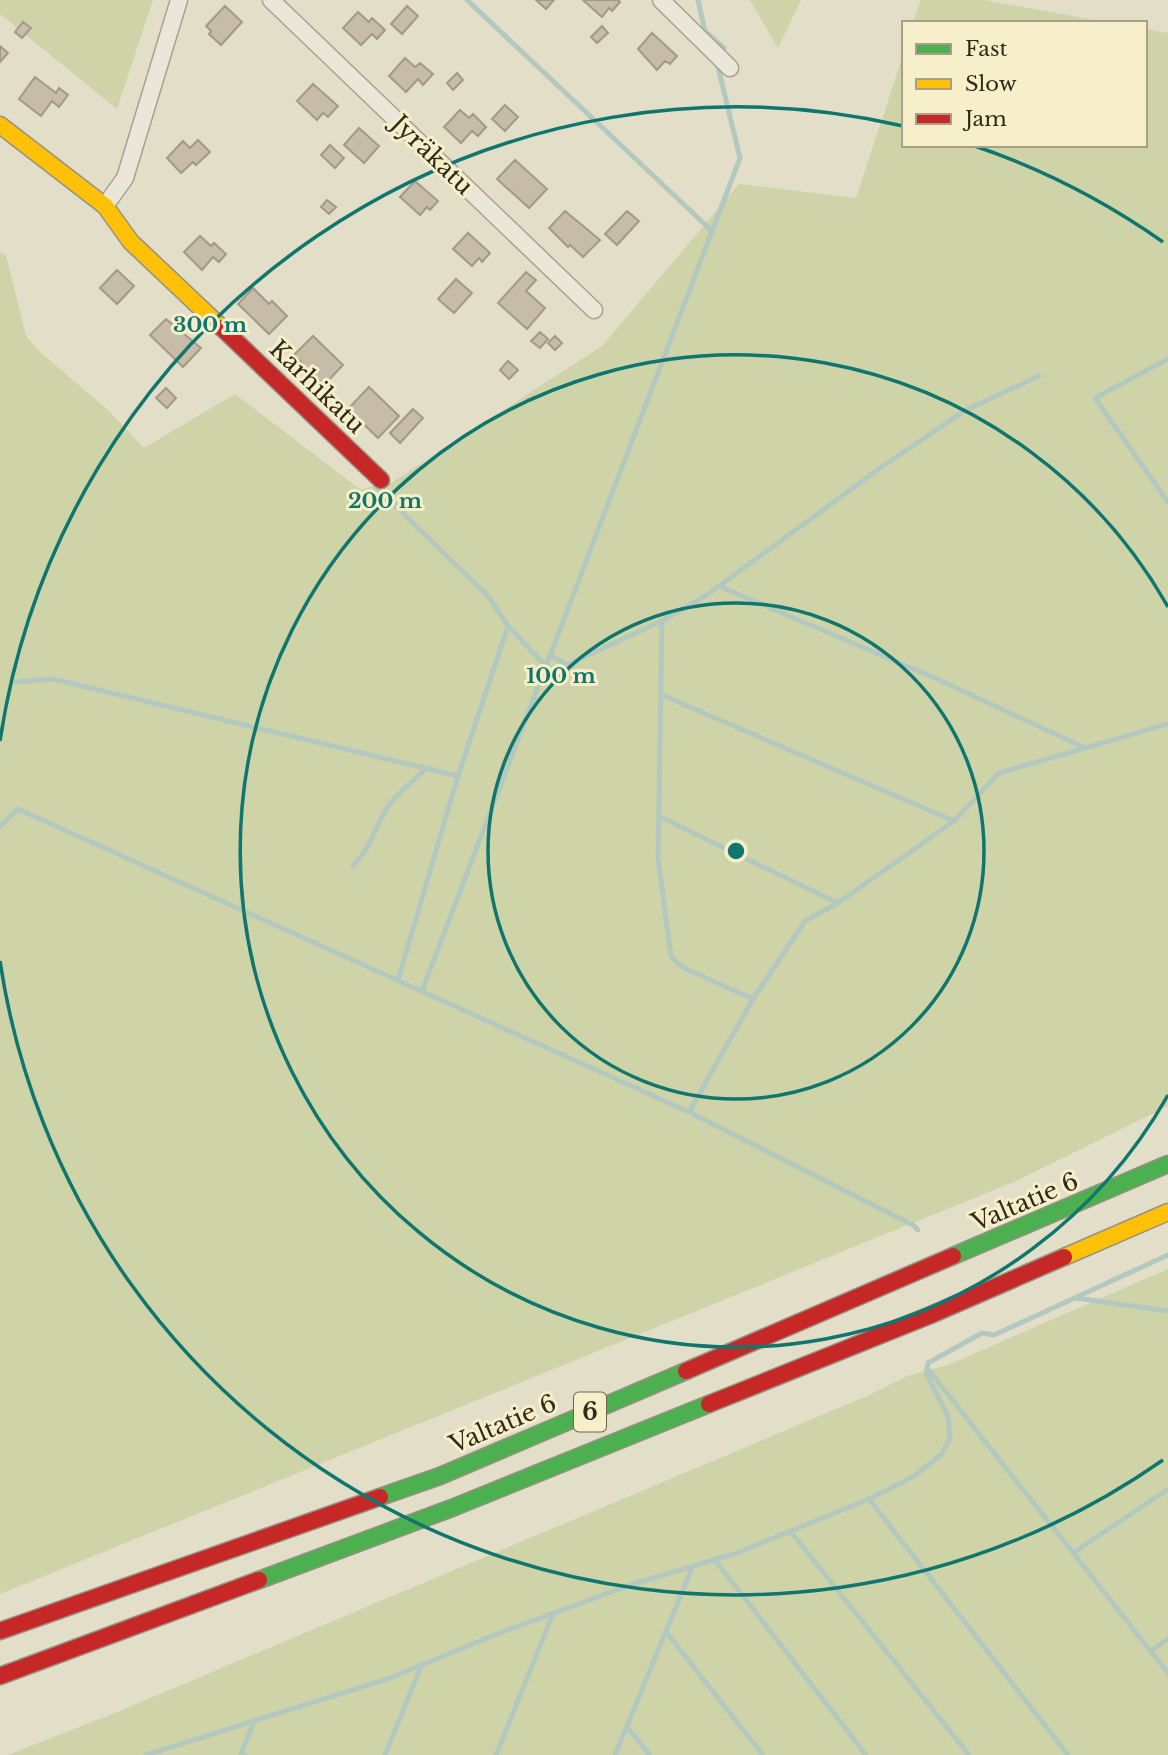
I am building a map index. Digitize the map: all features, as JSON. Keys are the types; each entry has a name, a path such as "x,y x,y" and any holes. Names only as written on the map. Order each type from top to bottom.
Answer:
{"main road":[{"name":"Karhikatu","path":"0,125 105,206 131,242 381,480"},
{"name":"Valtatie 6","path":"0,1631 440,1476 1168,1164"},
{"name":"6","path":"0,1676 465,1503 920,1319 1168,1212"}],"street":[{"path":"105,206 125,178 179,0"},
{"name":"Jyräkatu","path":"271,0 594,310"},
{"path":"661,0 730,68"}],"green space":[{"path":"0,0 153,0 117,109 0,14"},
{"path":"750,0 801,0 778,48"},
{"path":"921,0 984,0 1100,21 914,21"},
{"path":"1147,29 1168,33 1168,1106 1016,1181 0,1594 0,253 6,255 26,336 40,352 109,411 144,448 235,394 361,490 381,483 391,483 602,346 739,184 856,198 902,58 902,147 1147,147"},
{"path":"1168,1269 1168,1755 8,1755 122,1710 867,1396 907,1376 948,1365"}],"building":[{"path":"536,0 554,0 546,9"},
{"path":"583,0 620,2 612,11 609,8 602,17"},
{"path":"225,6 242,22 221,45 209,34 211,31 206,26"},
{"path":"407,6 418,16 402,34 391,24"},
{"path":"358,12 369,22 372,18 385,30 377,39 372,34 361,45 343,28"},
{"path":"23,22 31,28 22,38 15,32"},
{"path":"602,26 608,33 597,43 591,37"},
{"path":"652,33 677,56 670,64 665,61 657,70 638,49"},
{"path":"0,46 8,53 0,62"},
{"path":"405,58 415,67 420,63 433,74 423,85 418,79 406,92 389,76"},
{"path":"457,73 463,80 453,90 447,83"},
{"path":"35,77 56,93 59,88 68,95 59,107 52,101 41,116 19,99"},
{"path":"313,84 338,106 328,117 323,113 317,120 297,101"},
{"path":"505,105 518,117 505,131 492,119"},
{"path":"460,110 469,118 473,114 486,127 478,136 472,131 461,143 444,127"},
{"path":"359,128 379,146 364,163 344,145"},
{"path":"198,140 210,152 196,165 193,162 181,173 167,158 183,141 190,148"},
{"path":"330,145 344,158 335,168 321,155"},
{"path":"515,160 547,189 529,208 497,179"},
{"path":"415,181 438,201 430,210 427,207 420,215 400,197"},
{"path":"327,200 336,207 329,214 321,207"},
{"path":"565,211 600,240 583,257 570,245 568,247 549,228"},
{"path":"627,211 639,221 617,245 605,234"},
{"path":"468,233 490,253 482,262 479,258 472,266 453,249"},
{"path":"200,236 211,246 214,243 226,254 219,262 213,257 202,270 184,252"},
{"path":"117,270 134,286 117,304 100,288"},
{"path":"526,272 536,280 526,291 545,308 527,329 498,303"},
{"path":"456,279 472,293 454,313 438,299"},
{"path":"253,288 269,304 272,301 287,316 269,334 238,304"},
{"path":"166,319 201,348 183,367 150,335"},
{"path":"540,332 548,339 540,348 531,341"},
{"path":"313,336 343,365 324,385 294,355"},
{"path":"555,336 562,343 555,350 548,343"},
{"path":"508,361 518,370 509,379 500,370"},
{"path":"369,387 399,416 378,438 348,409"},
{"path":"166,388 176,398 167,408 156,398"},
{"path":"413,409 423,418 400,443 390,433"}],"waterway":[{"path":"467,0 712,231"},
{"path":"422,991 740,158 718,67 724,48 705,31 698,0"},
{"path":"1168,359 1095,398 1168,502"},
{"path":"550,655 567,665 662,621 707,595 883,466 964,411 1039,376"},
{"path":"377,488 488,596 508,626 546,666"},
{"path":"719,586 937,679 1085,748"},
{"path":"662,621 658,859 671,956 682,967 753,999"},
{"path":"398,980 458,776 508,626"},
{"path":"15,682 53,679 458,776"},
{"path":"662,695 954,821"},
{"path":"689,1112 753,999 805,921 838,903 954,821 999,773 1168,724"},
{"path":"353,866 364,852 391,803 427,768"},
{"path":"0,827 18,809 689,1112 913,1225 918,1230"},
{"path":"658,816 838,903"},
{"path":"146,1755 390,1678 502,1632 633,1584 737,1553 869,1499 914,1476 941,1455 950,1439 948,1416 926,1373 928,1363 982,1333 994,1335 1168,1255"},
{"path":"1076,1298 1168,1311"},
{"path":"927,1368 1168,1673"},
{"path":"1073,1553 1168,1489"},
{"path":"869,1499 1068,1755"},
{"path":"790,1531 969,1755"},
{"path":"715,1560 866,1755"},
{"path":"615,1755 693,1566"},
{"path":"496,1755 553,1614"},
{"path":"666,1632 763,1755"},
{"path":"1151,1651 1168,1639"},
{"path":"385,1755 422,1664"},
{"path":"245,1755 241,1753 255,1720"},
{"path":"627,1727 650,1755"}],"traffic: fast":[{"path":"953,1256 1168,1164"},
{"path":"380,1497 440,1476 686,1371"},
{"path":"259,1580 452,1508 709,1404"}],"traffic: slow":[{"path":"0,125 105,206 131,242 222,328"},
{"path":"1064,1257 1168,1212"}],"traffic: jam":[{"path":"222,328 381,480"},
{"path":"686,1371 953,1256"},
{"path":"709,1404 933,1314 1064,1257"},
{"path":"0,1631 380,1497"},
{"path":"0,1676 259,1580"}]}
